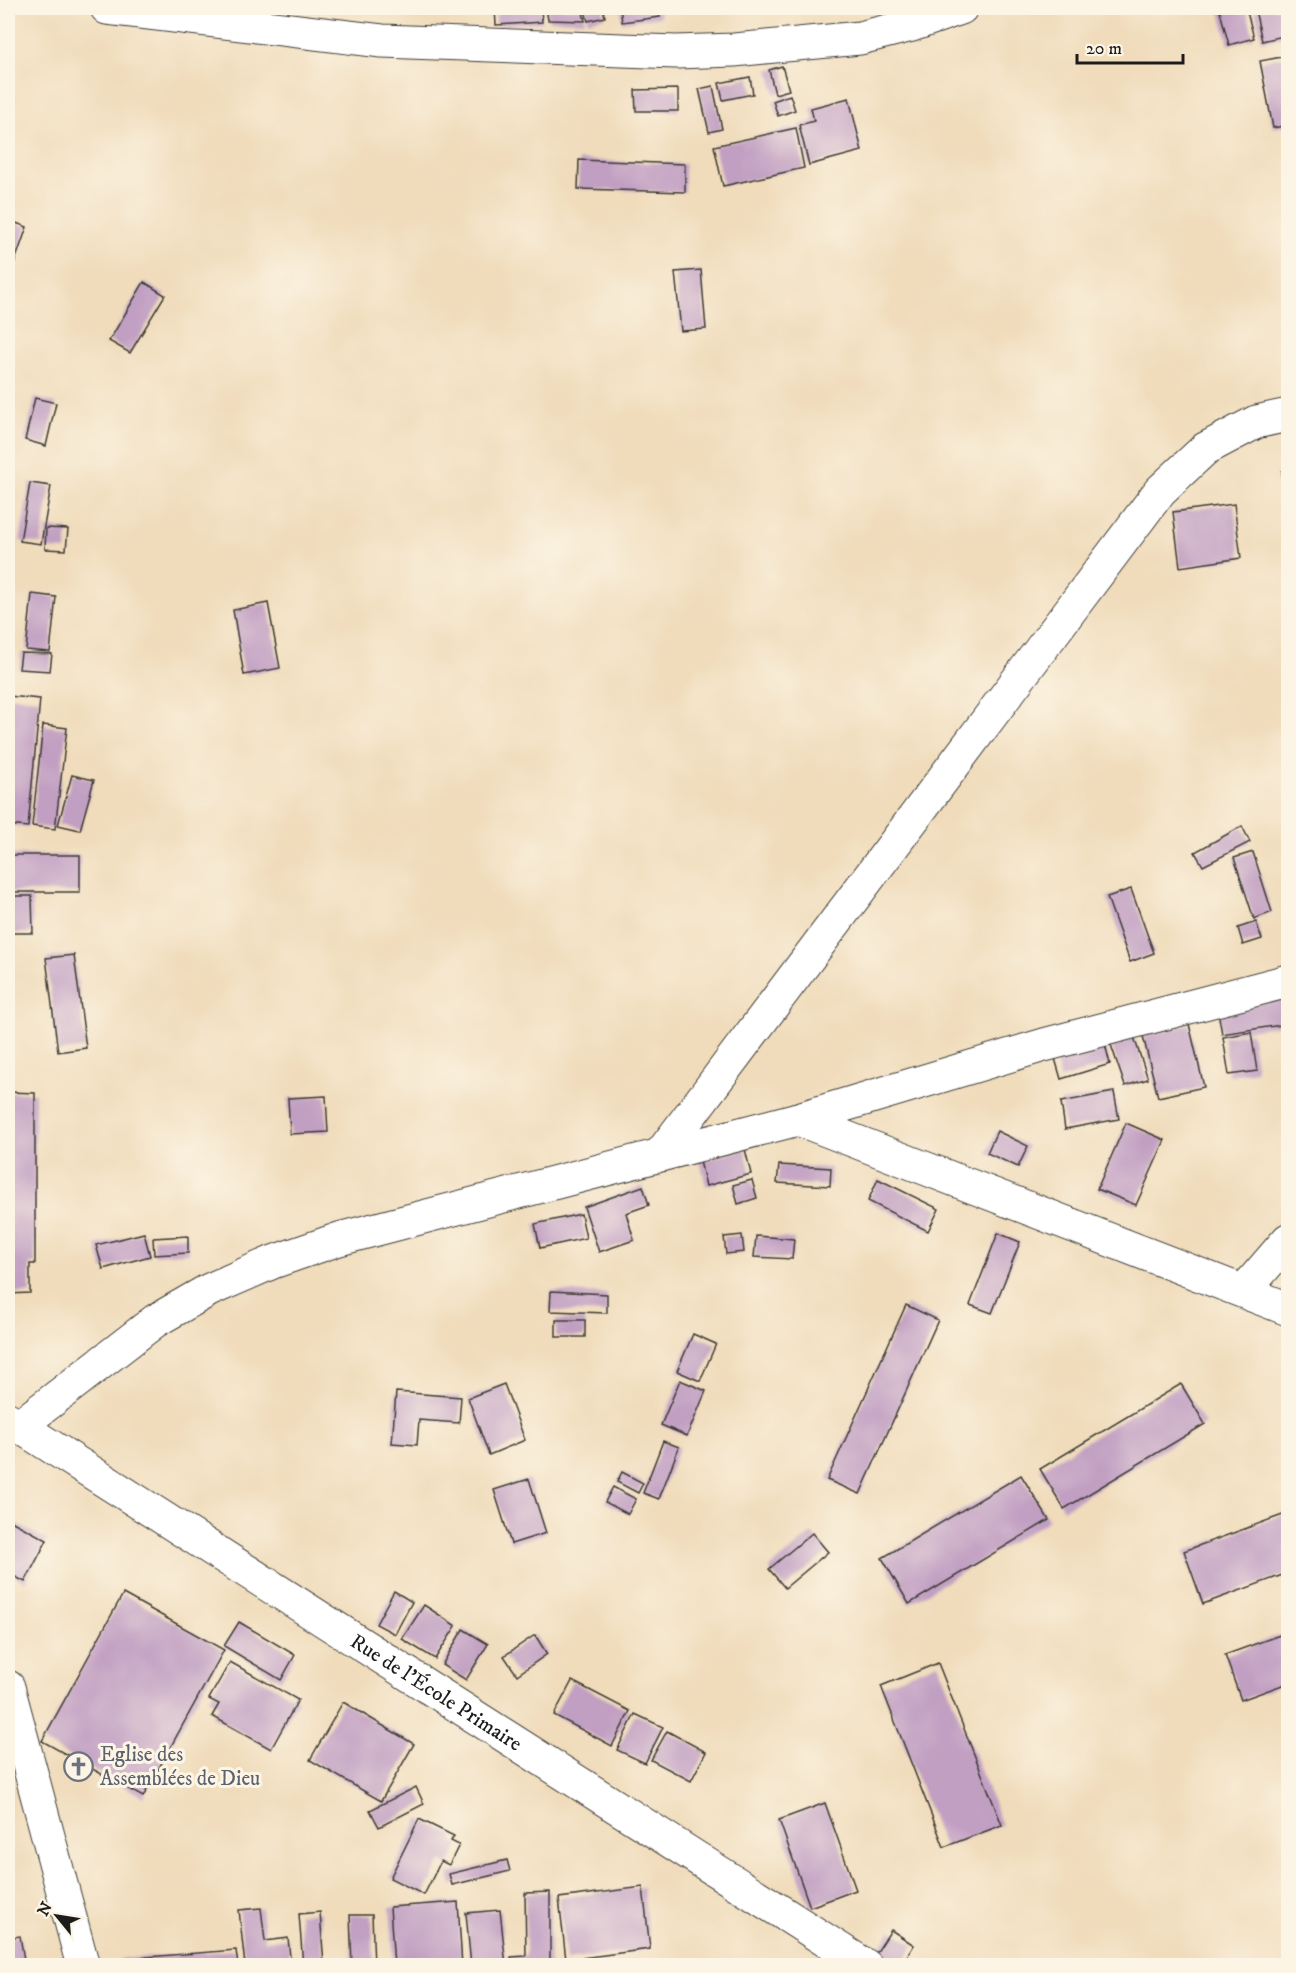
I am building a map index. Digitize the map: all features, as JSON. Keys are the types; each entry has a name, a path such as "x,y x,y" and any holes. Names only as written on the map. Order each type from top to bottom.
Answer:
{"street":[{"path":"107,8 382,41 676,52 734,50 860,38 912,25 961,8"},
{"path":"660,1155 1160,491 1205,449 1256,422 1288,416"},
{"path":"13,1423 155,1321 209,1290 273,1262 339,1239 798,1119 1044,1045 1288,981"},
{"path":"798,1119 1288,1309"},
{"path":"1244,1291 1288,1240"},
{"name":"Rue de l'École Primaire","path":"13,1423 866,1965"},
{"path":"8,1687 83,1965"},
{"path":"801,1924 823,1965"}],"building":[{"path":"495,8 541,8 542,22 496,25"},
{"path":"546,8 582,8 585,21 548,20"},
{"path":"584,8 603,8 605,17 588,21"},
{"path":"620,8 659,8 660,17 622,22"},
{"path":"1219,8 1246,8 1254,38 1229,45"},
{"path":"1288,8 1288,35 1262,41 1255,10"},
{"path":"1287,56 1288,125 1273,128 1260,61"},
{"path":"782,66 789,90 775,94 769,70"},
{"path":"750,77 753,94 723,100 719,83"},
{"path":"713,86 722,129 709,132 699,89"},
{"path":"678,89 678,111 636,111 635,90"},
{"path":"790,95 795,110 778,116 773,101"},
{"path":"849,98 862,151 809,165 799,125 814,121 811,108"},
{"path":"796,128 804,168 723,186 714,146"},
{"path":"579,160 685,164 685,192 578,189"},
{"path":"8,220 27,227 14,264 8,262"},
{"path":"701,270 706,329 681,331 675,272"},
{"path":"144,282 165,295 130,353 109,341"},
{"path":"35,398 56,403 46,446 25,440"},
{"path":"1288,470 1288,517 1287,517 1282,471"},
{"path":"30,483 51,486 41,544 20,541"},
{"path":"1234,504 1241,558 1180,567 1173,512"},
{"path":"46,528 68,529 66,550 45,549"},
{"path":"32,594 56,597 50,652 26,650"},
{"path":"268,603 280,668 244,675 233,610"},
{"path":"21,653 52,654 50,671 19,669"},
{"path":"8,696 40,699 28,827 8,825"},
{"path":"43,725 67,728 55,829 32,826"},
{"path":"72,775 94,780 80,830 58,825"},
{"path":"1242,826 1250,842 1203,866 1195,852"},
{"path":"1253,852 1272,912 1254,919 1234,858"},
{"path":"11,855 80,855 80,892 10,892"},
{"path":"1131,889 1154,953 1130,962 1107,897"},
{"path":"8,896 32,896 33,933 8,933"},
{"path":"1256,922 1262,939 1243,945 1238,928"},
{"path":"8,955 13,955 12,995 8,995"},
{"path":"74,955 86,1048 58,1052 46,958"},
{"path":"1288,995 1288,1024 1222,1034 1217,1006"},
{"path":"1189,1024 1204,1087 1158,1097 1143,1036"},
{"path":"1251,1032 1257,1071 1229,1075 1223,1037"},
{"path":"1133,1034 1148,1079 1125,1086 1110,1042"},
{"path":"1104,1040 1110,1064 1061,1079 1054,1055"},
{"path":"8,1092 35,1093 35,1264 30,1264 30,1293 8,1294"},
{"path":"1114,1092 1119,1119 1065,1129 1061,1102"},
{"path":"326,1096 328,1132 290,1134 288,1098"},
{"path":"1126,1123 1165,1140 1136,1205 1097,1189"},
{"path":"997,1131 1028,1146 1018,1167 987,1153"},
{"path":"745,1149 751,1174 706,1186 700,1161"},
{"path":"779,1165 831,1168 830,1186 777,1183"},
{"path":"878,1179 939,1209 928,1231 868,1201"},
{"path":"752,1180 757,1198 738,1204 733,1185"},
{"path":"643,1186 649,1205 626,1213 634,1240 599,1252 584,1207"},
{"path":"581,1214 586,1238 540,1248 535,1224"},
{"path":"144,1233 150,1256 103,1269 96,1245"},
{"path":"998,1233 1020,1242 992,1313 970,1305"},
{"path":"742,1235 744,1252 726,1254 724,1237"},
{"path":"188,1236 188,1253 154,1255 153,1238"},
{"path":"756,1236 794,1239 792,1259 754,1257"},
{"path":"551,1291 607,1294 607,1313 550,1311"},
{"path":"906,1305 938,1320 860,1494 827,1480"},
{"path":"556,1320 585,1320 585,1337 556,1337"},
{"path":"693,1334 716,1344 700,1381 677,1371"},
{"path":"680,1380 706,1391 687,1436 661,1425"},
{"path":"504,1384 525,1440 489,1455 468,1398"},
{"path":"1181,1384 1205,1424 1064,1509 1040,1469"},
{"path":"396,1392 461,1397 459,1423 419,1420 417,1445 392,1443"},
{"path":"663,1441 679,1447 659,1499 643,1493"},
{"path":"622,1472 643,1483 638,1493 617,1482"},
{"path":"1021,1475 1049,1520 909,1604 882,1558"},
{"path":"529,1479 546,1533 511,1544 494,1490"},
{"path":"613,1487 636,1499 628,1514 605,1502"},
{"path":"1288,1513 1288,1573 1203,1604 1184,1551"},
{"path":"9,1520 47,1540 25,1582 8,1573"},
{"path":"812,1533 828,1552 785,1588 769,1569"},
{"path":"394,1591 412,1602 395,1634 376,1624"},
{"path":"123,1594 224,1650 143,1797 42,1741"},
{"path":"424,1605 456,1626 435,1659 402,1639"},
{"path":"239,1622 295,1655 281,1680 224,1646"},
{"path":"463,1629 488,1644 466,1680 442,1665"},
{"path":"1288,1632 1288,1683 1241,1700 1225,1655"},
{"path":"535,1635 547,1654 517,1675 504,1656"},
{"path":"230,1662 298,1700 271,1749 212,1716 219,1704 209,1699"},
{"path":"938,1663 1002,1825 944,1847 881,1686"},
{"path":"572,1681 630,1711 612,1746 554,1715"},
{"path":"343,1702 414,1744 381,1801 310,1760"},
{"path":"635,1714 663,1727 645,1763 617,1750"},
{"path":"667,1731 706,1752 691,1781 651,1760"},
{"path":"416,1787 424,1804 379,1827 370,1810"},
{"path":"825,1803 856,1890 810,1907 779,1820"},
{"path":"419,1819 454,1836 451,1841 459,1845 449,1865 441,1861 424,1895 390,1878"},
{"path":"507,1860 510,1871 452,1885 449,1874"},
{"path":"643,1887 650,1949 566,1960 559,1898"},
{"path":"550,1892 550,1966 511,1966 511,1957 526,1956 525,1893"},
{"path":"458,1902 462,1966 394,1966 390,1907"},
{"path":"261,1908 265,1941 288,1938 291,1966 245,1966 239,1910"},
{"path":"500,1910 506,1966 471,1966 466,1913"},
{"path":"320,1912 324,1965 303,1966 299,1914"},
{"path":"350,1915 372,1915 374,1966 352,1966"},
{"path":"891,1930 914,1945 901,1966 878,1966 871,1961"},
{"path":"20,1936 25,1966 8,1966 8,1938"},
{"path":"236,1950 238,1966 121,1966 121,1959"}],"place":[{"name":"Eglise des Assemblées de Dieu","path":"79,1766"}]}
